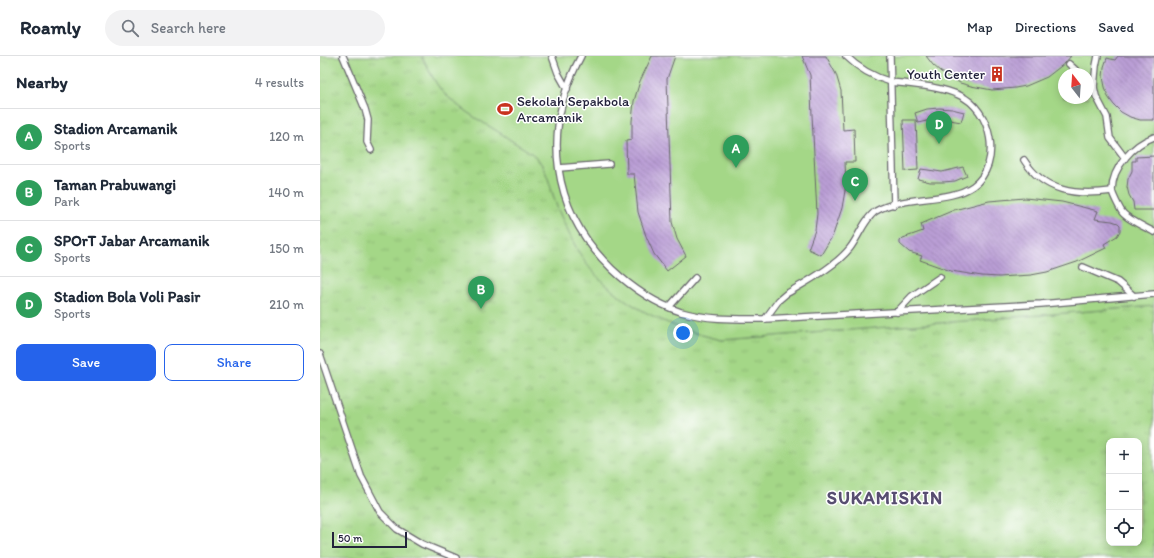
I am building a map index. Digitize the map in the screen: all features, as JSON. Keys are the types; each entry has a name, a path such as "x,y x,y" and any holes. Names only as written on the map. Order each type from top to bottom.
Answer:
{"lane":[{"path":"343,56 365,109 368,120 367,142 372,150"},
{"path":"552,56 566,89"},
{"path":"581,56 566,89 558,123 557,144 559,168 566,203 582,233 601,258 641,293 669,307 701,317 726,320 765,319 1041,304 1154,294"},
{"path":"765,319 779,300 786,294 843,256 850,248 870,217 876,211 894,205 963,191 973,186 989,166 989,130 976,108 968,100 960,95 947,91 908,83 891,82 865,71 846,56"},
{"path":"890,56 894,205"},
{"path":"1098,56 1094,86 1097,99 1107,117 1110,138 1125,158"},
{"path":"1069,64 1073,68"},
{"path":"1154,137 1145,140 1125,158 1115,176 1112,191 1123,213 1154,232"},
{"path":"1024,160 1029,168 1042,180 1060,189 1083,193 1112,191"},
{"path":"559,168 610,164"},
{"path":"1083,267 1118,282 1134,296"},
{"path":"897,312 917,292 940,277"},
{"path":"669,307 695,278"},
{"path":"320,354 361,476 380,512 397,529 422,544 456,558"}],"green space":[{"path":"320,56 421,56 431,75 447,96 468,113 537,158 545,170 565,226 582,256 598,277 629,302 646,313 665,322 703,335 722,340 1154,306 1154,558 320,558"},
{"path":"422,56 1154,56 1154,306 722,340 684,329 646,313 612,290 598,277 585,262 571,238 557,207 545,170 537,158 461,108 444,93 431,75"}],"building":[{"path":"652,56 675,56 667,79 672,222 677,239 686,256 667,271 654,254 646,236 638,212 634,174 627,174 626,141 632,140 634,101 640,81"},
{"path":"802,56 826,56 836,74 841,91 843,130 854,129 855,162 845,162 846,185 842,208 833,235 821,255 808,249 815,230 817,214 810,75"},
{"name":"Youth Center","path":"926,56 1071,56 1065,63 1047,77 1026,86 992,90 960,83 941,72"},
{"path":"1118,56 1154,56 1154,120 1140,120 1130,117 1121,112 1108,97 1103,77 1104,67 1107,58 1115,60"},
{"path":"939,108 964,112 961,122 939,118 918,123 915,113 927,109"},
{"path":"903,120 916,120 918,170 905,171"},
{"path":"1154,156 1154,210 1134,210 1133,202 1127,187 1128,179 1132,171 1132,161 1136,161 1136,157"},
{"path":"963,167 967,176 955,181 930,182 918,179 921,169 942,172"},
{"path":"1025,198 1062,202 1098,211 1095,219 1118,223 1120,225 1120,231 1117,236 1104,244 1106,248 1077,262 1047,272 1031,275 999,277 951,271 920,260 922,256 909,252 900,244 900,241 903,238 923,231 921,224 954,210 989,201"}],"place":[{"name":"Youth Center","path":"997,74"},
{"name":"Sekolah Sepakbola Arcamanik","path":"505,109"},
{"name":"Stadion Bola Voli Pasir","path":"939,144"},
{"name":"Stadion Arcamanik","path":"736,168"},
{"name":"SPOrT Jabar Arcamanik","path":"855,201"},
{"name":"Taman Prabuwangi","path":"481,309"}],"district":[{"name":"SUKAMISKIN","path":"885,498"}]}
